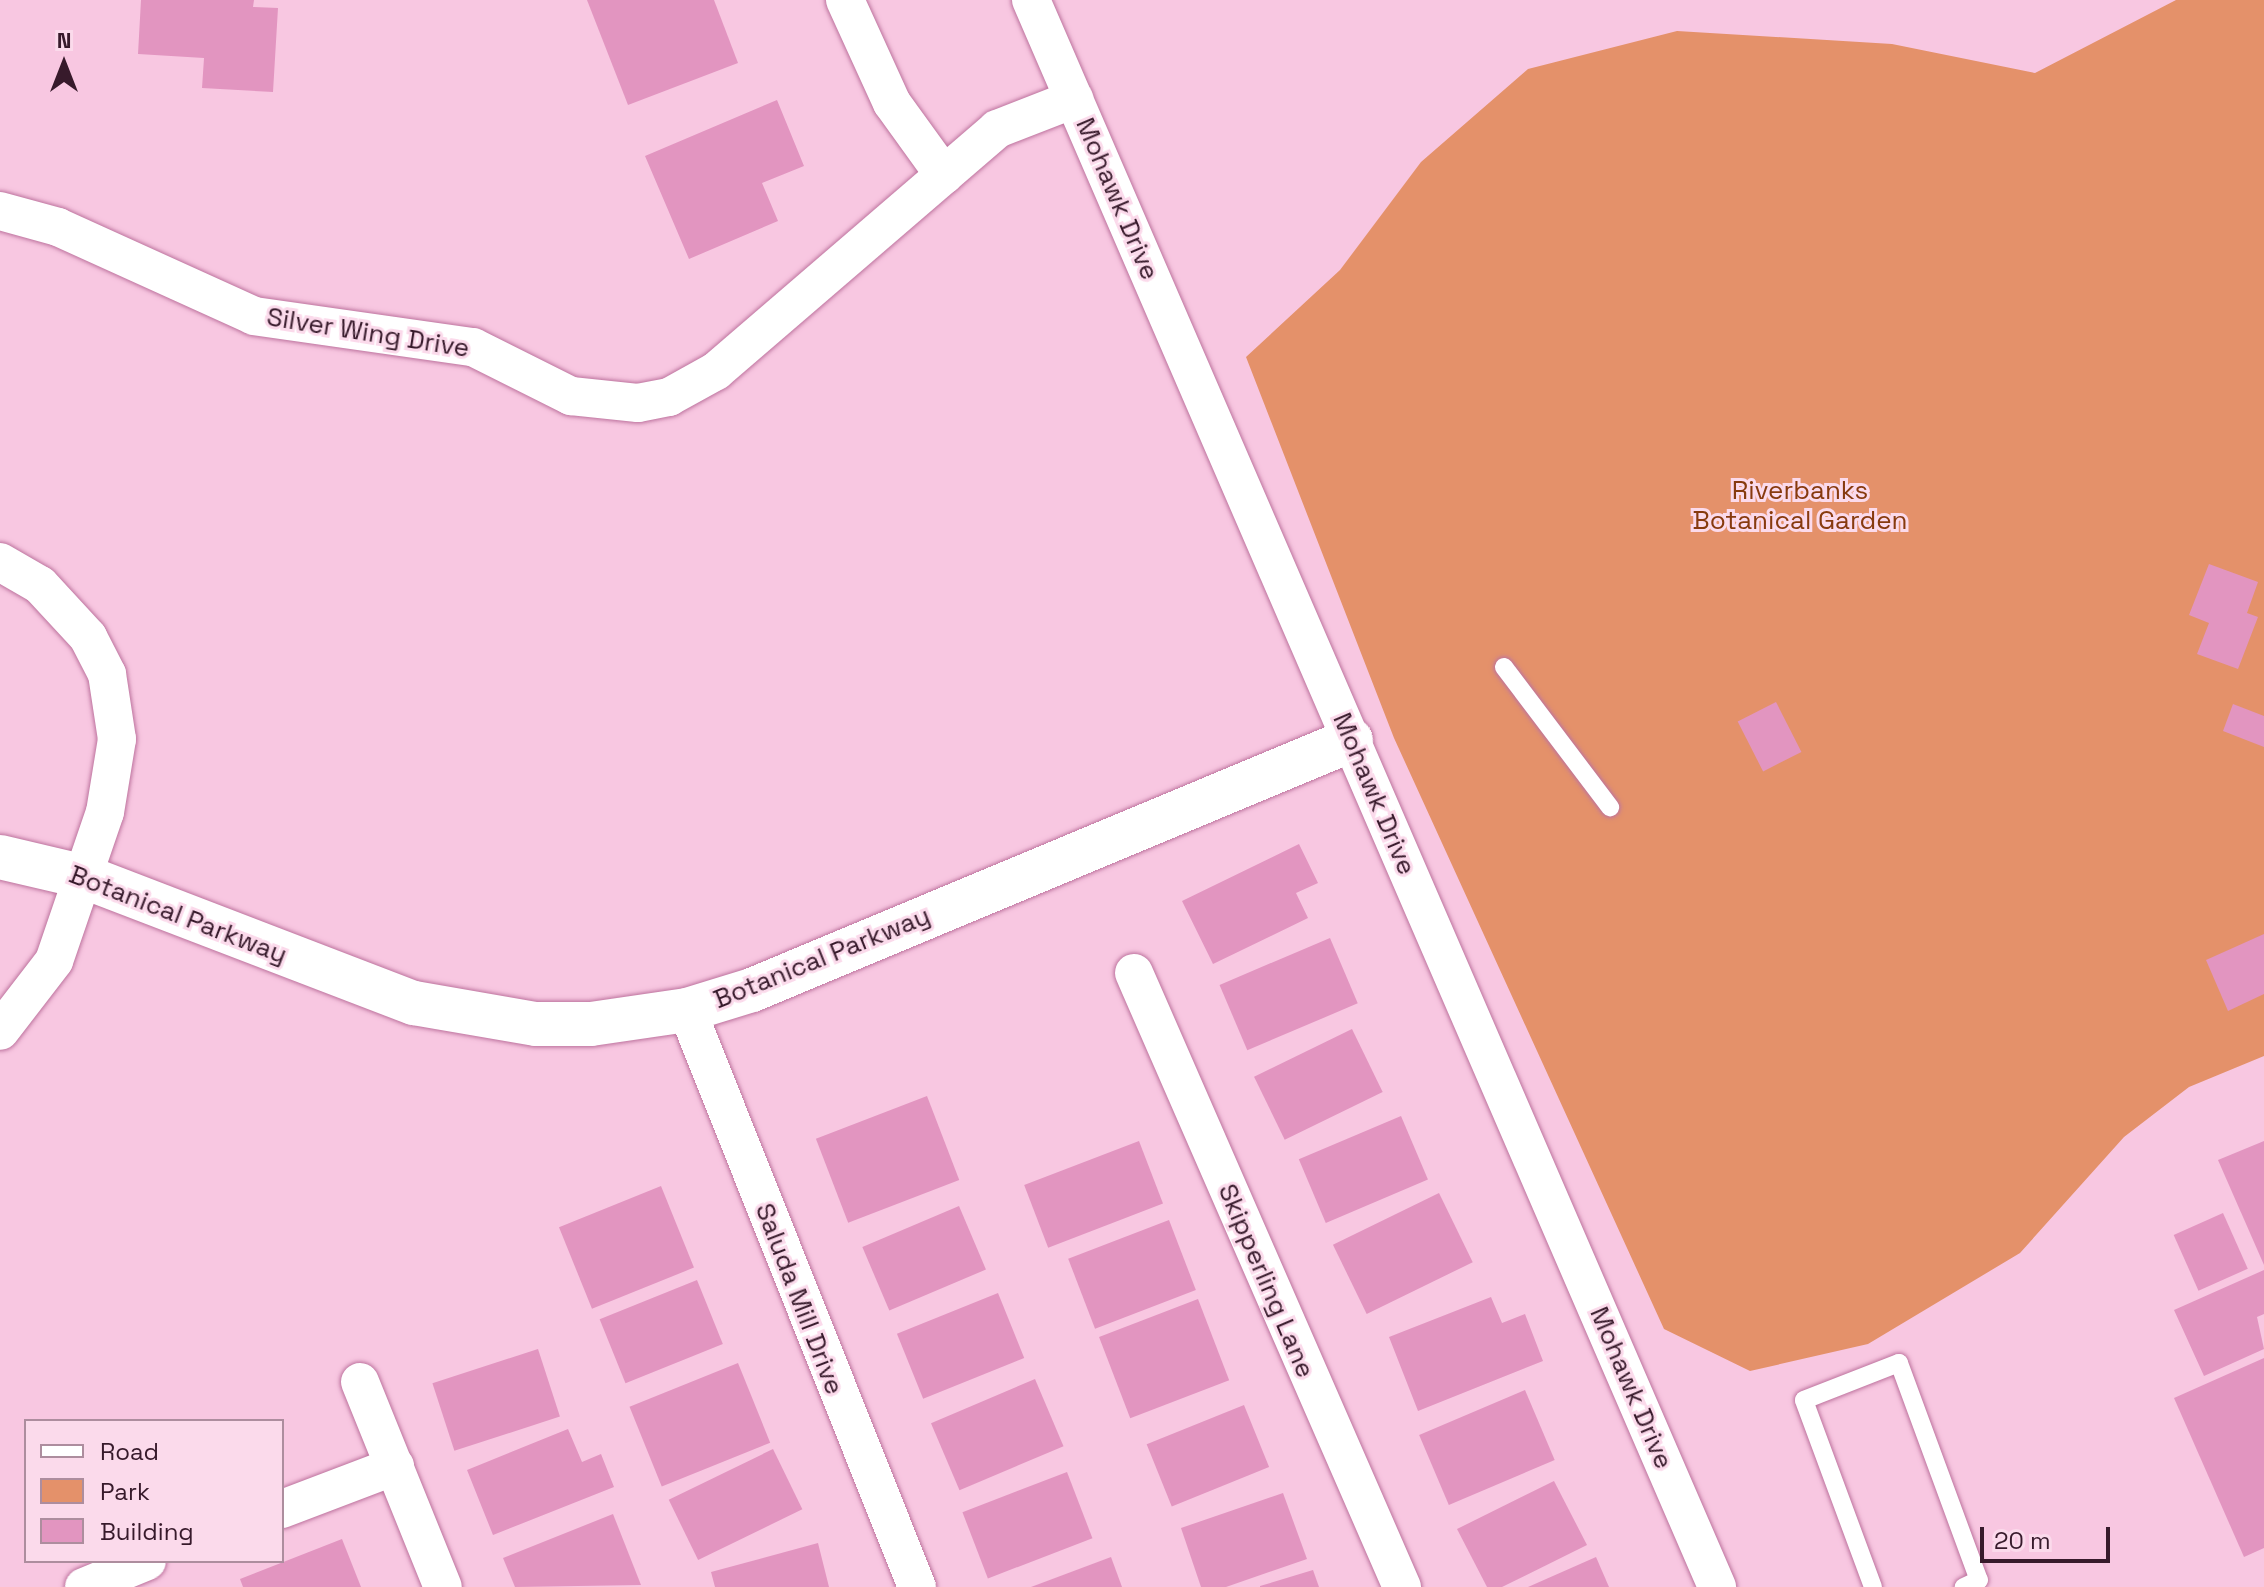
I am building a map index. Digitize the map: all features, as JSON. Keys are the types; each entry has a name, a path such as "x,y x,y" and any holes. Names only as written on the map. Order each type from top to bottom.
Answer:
{"street":[{"path":"845,0 892,103 944,175"},
{"name":"Mohawk Drive","path":"1031,0 1717,1587"},
{"name":"Silver Wing Drive","path":"0,211 58,227 254,316 473,347 571,396 638,403 669,397 716,371 944,175 1016,118 1074,99"},
{"path":"0,562 67,611 107,674 115,705 114,770 85,877 42,983 0,1031"},
{"name":"Botanical Parkway","path":"0,857 85,877 426,1006 536,1024 687,1010 752,990 1351,740"},
{"name":"Skipperling Lane","path":"1134,973 1402,1587"},
{"name":"Saluda Mill Drive","path":"687,1010 917,1587"},
{"path":"360,1382 443,1587"},
{"path":"284,1508 395,1466"},
{"path":"84,1587 142,1563"}],"lane":[{"path":"1504,667 1610,807"},
{"path":"1873,1587 1804,1400 1899,1363 1972,1584"}],"green space":[{"name":"Riverbanks Botanical Garden","path":"2176,0 2264,0 2264,1056 2189,1087 2124,1137 2020,1253 1868,1344 1750,1371 1664,1329 1394,738 1246,357 1340,270 1421,162 1528,69 1677,31 1892,44 2035,73"}],"building":[{"path":"141,0 254,0 253,7 278,8 273,92 202,88 204,58 138,54"},
{"path":"587,0 714,0 738,63 628,105"},
{"path":"777,100 804,166 762,183 778,221 689,259 645,156"},
{"path":"2209,564 2258,582 2247,613 2258,617 2238,669 2197,654 2209,623 2189,615"},
{"path":"1776,702 1801,752 1763,771 1738,722"},
{"path":"2233,704 2264,716 2264,747 2223,731"},
{"path":"1299,844 1318,883 1296,893 1308,918 1213,964 1182,901"},
{"path":"2264,934 2264,994 2228,1011 2206,960"},
{"path":"1330,938 1358,1003 1247,1050 1220,985"},
{"path":"1352,1029 1383,1092 1285,1140 1254,1077"},
{"path":"927,1096 959,1180 848,1223 816,1139"},
{"path":"1401,1116 1428,1180 1326,1223 1299,1159"},
{"path":"1139,1141 1163,1204 1048,1248 1024,1185"},
{"path":"2264,1141 2264,1265 2218,1160"},
{"path":"661,1186 694,1268 592,1309 559,1227"},
{"path":"1439,1193 1473,1262 1367,1314 1333,1245"},
{"path":"959,1206 986,1270 889,1311 862,1247"},
{"path":"2223,1213 2248,1269 2198,1291 2174,1235"},
{"path":"1169,1220 1196,1290 1095,1329 1068,1259"},
{"path":"2264,1270 2264,1314 2257,1317 2264,1349 2204,1376 2174,1310"},
{"path":"697,1280 723,1344 625,1383 600,1319"},
{"path":"998,1293 1024,1358 923,1399 897,1334"},
{"path":"1491,1297 1502,1323 1525,1314 1543,1361 1418,1411 1389,1337"},
{"path":"1198,1299 1229,1380 1130,1418 1099,1337"},
{"path":"538,1349 560,1417 454,1451 432,1383"},
{"path":"2264,1358 2264,1548 2244,1557 2174,1398"},
{"path":"738,1363 770,1443 662,1487 630,1407"},
{"path":"1035,1379 1064,1446 960,1490 931,1423"},
{"path":"1525,1390 1555,1460 1449,1505 1419,1435"},
{"path":"1244,1405 1269,1467 1172,1506 1147,1444"},
{"path":"568,1429 582,1462 601,1454 614,1487 493,1535 467,1470"},
{"path":"773,1449 802,1509 698,1560 669,1500"},
{"path":"1067,1472 1092,1538 988,1578 962,1512"},
{"path":"1554,1481 1587,1545 1502,1587 1487,1587 1457,1529"},
{"path":"1283,1493 1307,1559 1226,1587 1201,1587 1181,1528"},
{"path":"613,1514 641,1585 515,1587 503,1558"},
{"path":"342,1539 361,1587 243,1587 240,1579"},
{"path":"818,1543 829,1587 715,1587 711,1572"},
{"path":"1111,1557 1122,1587 1031,1587"},
{"path":"1596,1557 1609,1587 1528,1587"},
{"path":"1313,1570 1319,1587 1260,1587 1260,1586"}]}
